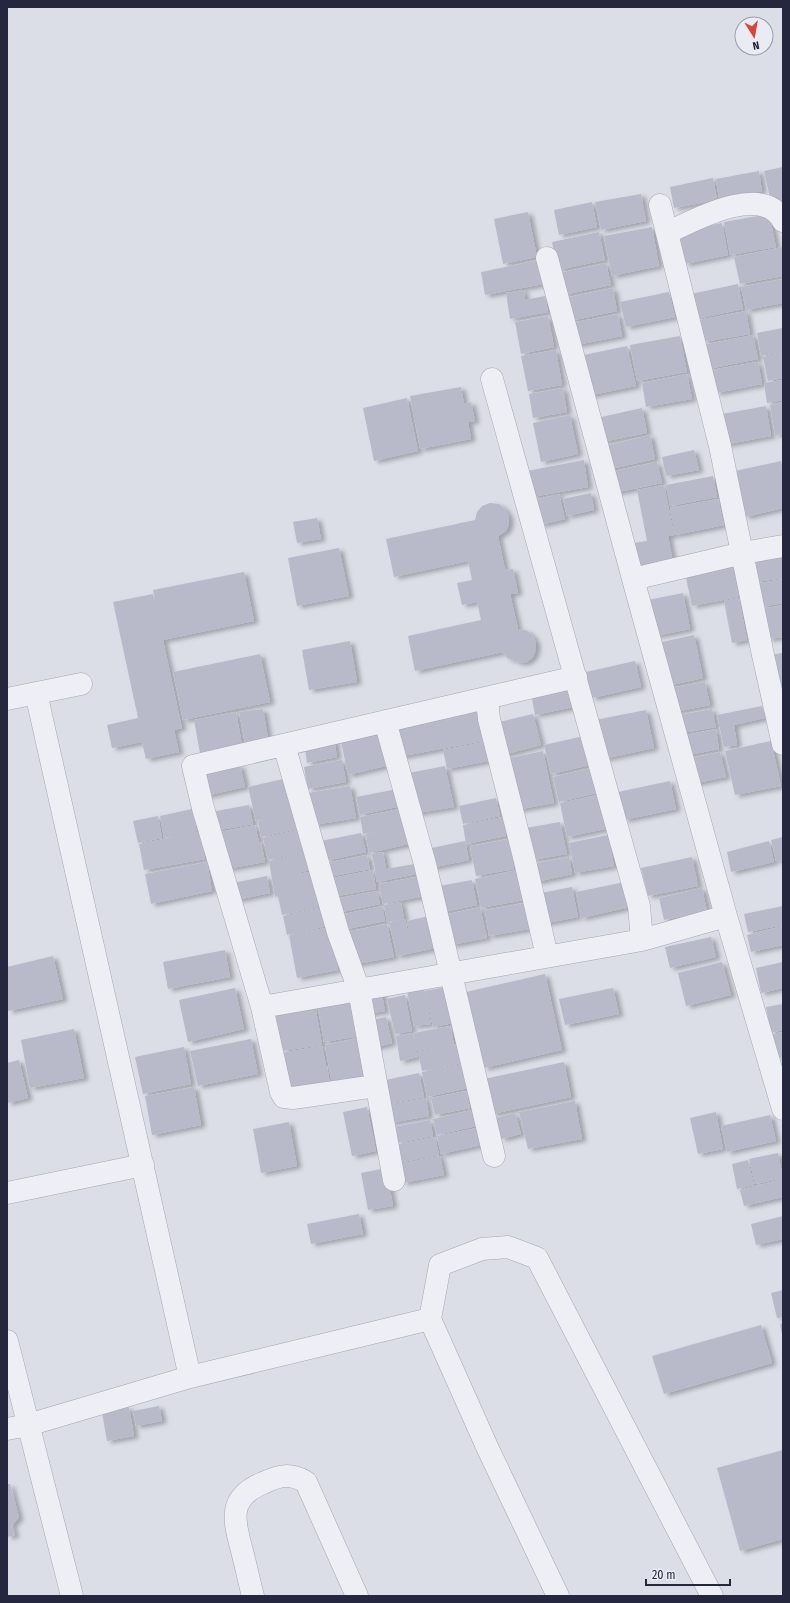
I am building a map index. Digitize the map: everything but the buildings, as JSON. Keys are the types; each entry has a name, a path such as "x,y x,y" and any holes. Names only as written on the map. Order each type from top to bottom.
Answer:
{"street":[{"path":"667,233 712,210 742,205 766,205 779,214 783,221"},
{"path":"660,206 720,446 783,744"},
{"path":"547,258 633,579 726,916 783,1109"},
{"path":"492,379 639,906 642,940"},
{"path":"633,579 743,553 783,546"},
{"path":"376,1086 293,1098 284,1097 281,1092 262,1008 203,808 193,766 576,677"},
{"path":"7,699 81,684"},
{"path":"36,693 190,1377"},
{"path":"487,698 489,719 524,857 546,956"},
{"path":"385,721 425,864 494,1156"},
{"path":"284,745 338,932 359,990 394,1180"},
{"path":"262,1008 642,940 726,916"},
{"path":"7,1193 143,1166"},
{"path":"558,1596 488,1449 430,1319 440,1265 482,1249 508,1248 536,1258 712,1596"},
{"path":"7,1429 28,1425 190,1377 430,1319"},
{"path":"7,1341 72,1596"},
{"path":"253,1596 234,1520 238,1502 252,1487 273,1478 294,1475 306,1482 357,1596"}]}
